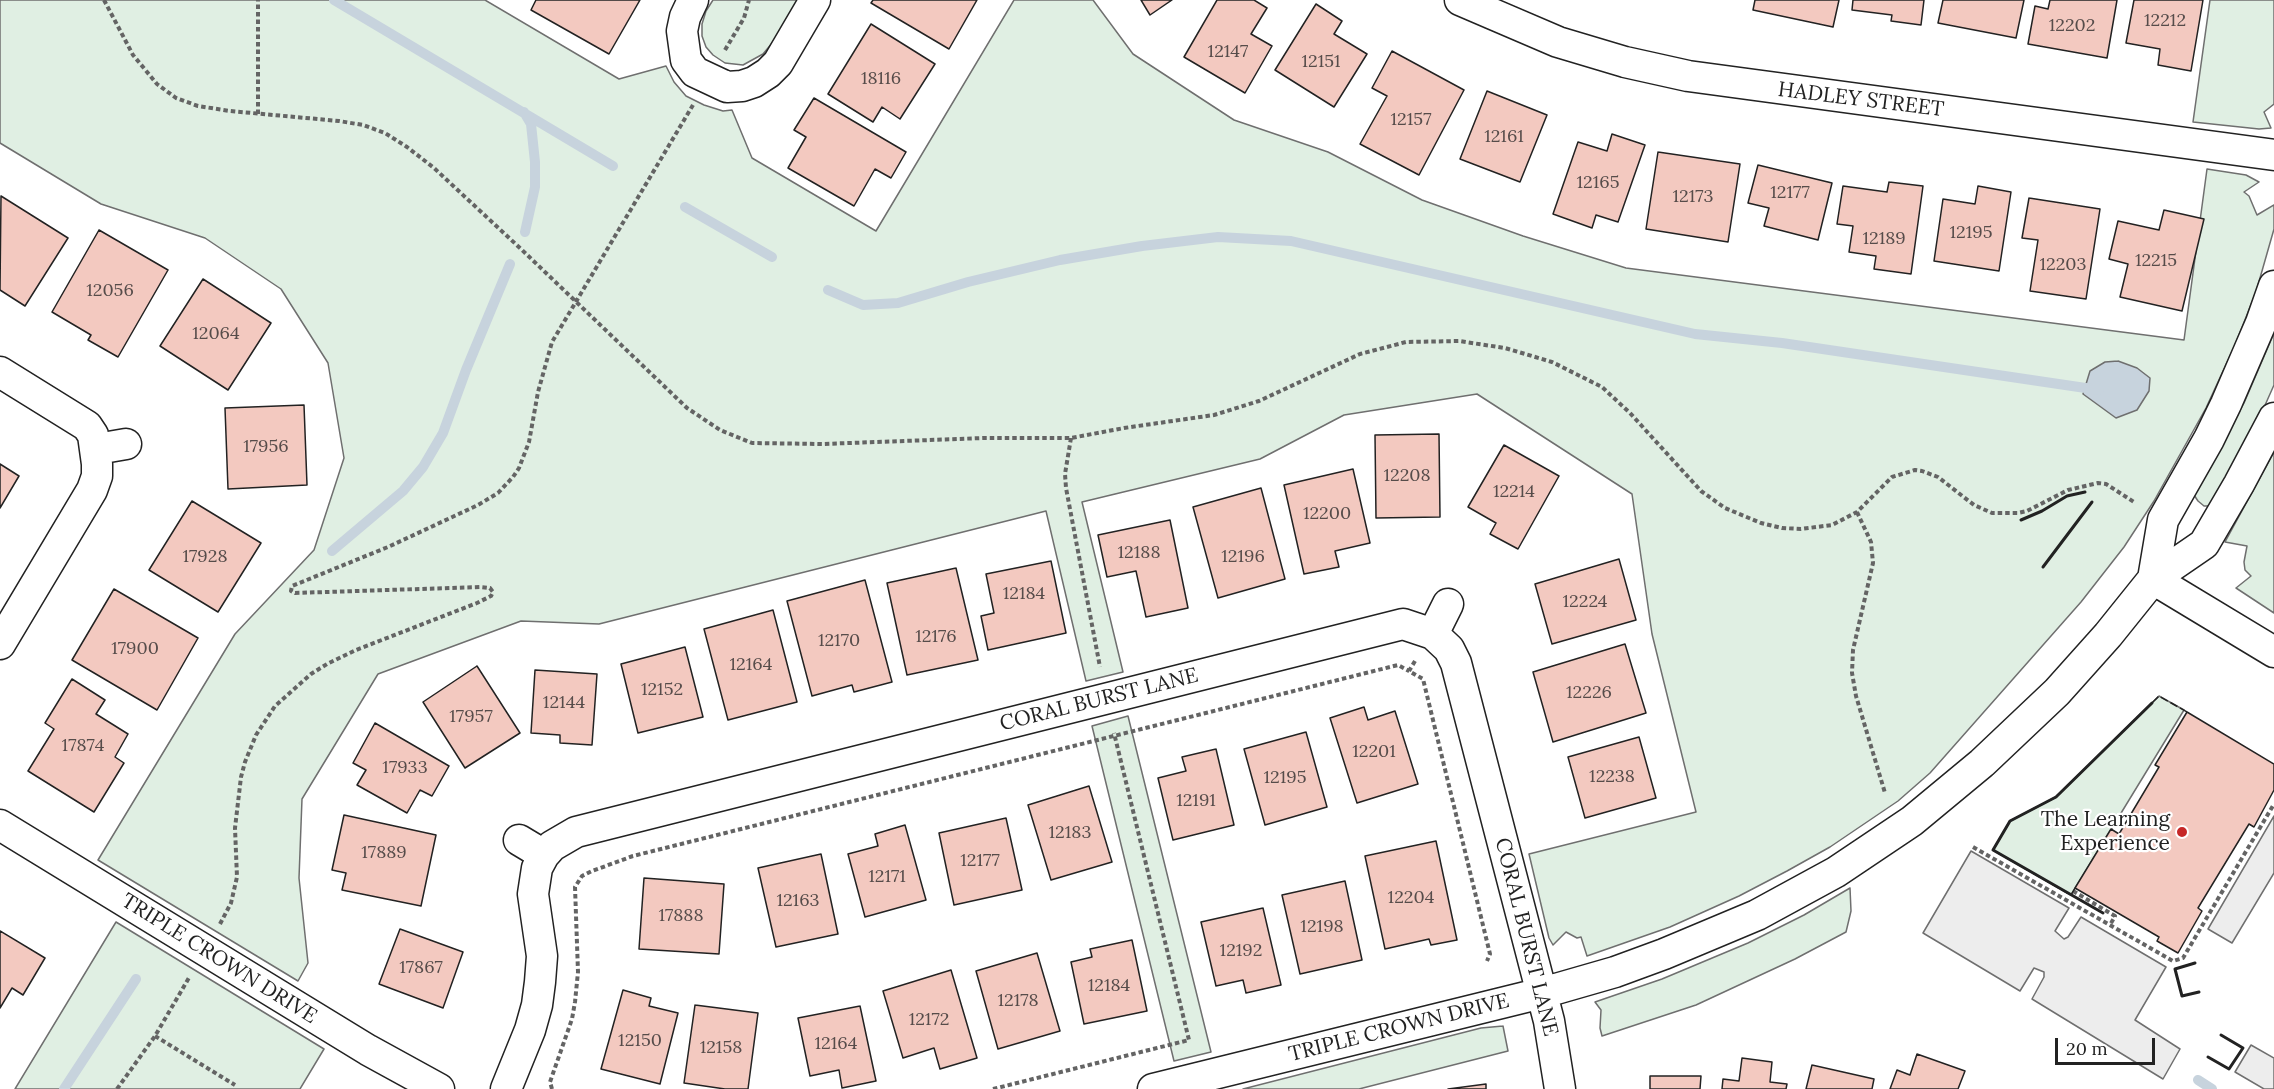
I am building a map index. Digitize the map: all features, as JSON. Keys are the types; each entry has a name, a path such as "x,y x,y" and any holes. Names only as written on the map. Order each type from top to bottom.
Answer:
{"street":[{"path":"693,0 685,17 682,31 686,60 695,72 728,87 754,82 773,68 815,0"},
{"name":"HADLEY STREET","path":"1460,0 1526,30 1566,45 1624,62 1688,76 2274,155"},
{"name":"TRIPLE CROWN DRIVE","path":"2153,579 2163,520 2210,439 2257,333 2274,286"},
{"path":"0,372 78,419 93,435 97,476 92,490 0,644"},
{"name":"TRIPLE CROWN DRIVE","path":"1153,1089 1542,993 1640,963 1728,928 1811,886 1875,847 1942,796 2013,735 2088,658 2153,579 2204,544 2255,456 2274,418"},
{"path":"96,449 126,444"},
{"path":"2153,579 2274,652"},
{"path":"1426,645 1448,604"},
{"name":"CORAL BURST LANE","path":"506,1089 530,1030 537,1005 542,956 533,894 537,868 531,847 589,828 1394,625 1410,625 1426,645 1449,649 1461,680 1549,1021 1560,1089"},
{"name":"TRIPLE CROWN DRIVE","path":"0,825 368,1050 439,1089"}],"path":[{"path":"104,0 133,55 157,84 176,98 198,106 363,125 385,133 407,147 434,168 687,408 720,430 753,443 890,443 984,438 1071,438 1214,415 1259,400 1360,354 1406,342 1459,341 1506,348 1552,362 1602,387 1657,441 1695,486 1725,508 1746,518 1782,528 1821,528 1832,525 1857,512 1892,477 1915,470 1938,477 1974,505 1992,513 2027,511 2068,490 2098,483 2106,484 2134,502"},
{"path":"258,0 258,114"},
{"path":"724,53 744,18 749,0"},
{"path":"215,933 231,903 237,877 236,811 245,762 256,735 275,706 311,674 327,664 356,650 477,603 491,596 493,592 490,588 481,587 295,593 291,591 292,586 427,529 478,505 506,486 524,457 552,342 698,97"},
{"path":"1071,438 1065,474 1066,488 1102,676"},
{"path":"1857,512 1871,542 1874,563 1853,650 1852,673 1856,696 1885,793"},
{"path":"1409,671 1426,645"},
{"path":"552,1089 550,1082 572,1019 576,994 578,972 575,887 582,876 592,870 633,856 1398,665 1423,679 1490,954 1487,961"},
{"path":"993,1089 1189,1040 1113,728"},
{"path":"1973,847 2173,961 2183,958 2274,804"},
{"path":"2073,891 2115,916 2110,925"},
{"path":"117,1089 155,1036 194,969"},
{"path":"155,1036 235,1085"}],"green space":[{"path":"0,0 485,0 619,79 666,66 674,82 686,96 723,111 732,110 752,158 876,231 1014,0 1093,0 1133,54 1234,120 1328,152 1422,200 1523,236 1626,268 2184,340 2207,169 2246,175 2259,182 2244,192 2249,196 2257,215 2274,205 2274,229 2256,292 2206,408 2154,501 2124,547 2081,602 1930,773 1898,801 1830,847 1787,871 1739,896 1670,927 1587,956 1581,937 1577,938 1566,932 1553,945 1549,938 1529,854 1696,812 1652,634 1632,494 1477,394 1344,415 1260,459 1082,502 1123,672 1086,681 1046,511 599,624 521,621 378,674 302,799 299,878 308,963 298,981 98,860 235,634 314,550 344,458 328,363 281,289 205,238 101,204 0,143"},
{"path":"713,0 798,0 773,42 763,54 743,65 725,63 706,47 702,36 702,24"},
{"path":"2210,0 2274,0 2274,104 2264,112 2271,128 2259,129 2193,122"},
{"path":"2274,333 2274,385 2258,421 2211,506 2204,506 2194,495 2244,403"},
{"path":"2274,452 2274,613 2236,588 2251,576 2245,570 2247,546 2225,542"},
{"path":"2159,696 2184,710 2071,895 1993,850 2010,821 2056,797"},
{"path":"1128,716 1211,1052 1174,1061 1092,726"},
{"path":"1850,888 1851,911 1846,932 1795,959 1696,1005 1602,1036 1601,1010 1595,1002 1662,979 1748,943 1804,915"},
{"path":"116,922 324,1049 300,1089 15,1089"},
{"path":"1503,1026 1508,1051 1359,1089 1243,1089 1481,1028"}],"shaded area":[{"path":"2118,361 2137,368 2150,378 2149,391 2137,410 2116,418 2083,394 2090,371 2105,362"},
{"path":"2274,816 2274,873 2232,943 2208,929"},
{"path":"1971,851 2069,908 2055,931 2064,939 2068,937 2081,917 2166,967 2135,1020 2180,1049 2163,1079 2032,999 2044,977 2044,972 2034,968 2020,991 1923,933"},
{"path":"2251,1045 2274,1058 2274,1089 2264,1089 2235,1072"}],"building":[{"path":"536,0 640,0 609,54 531,10"},
{"path":"873,0 977,0 949,49 871,3"},
{"path":"1141,0 1172,0 1150,15"},
{"path":"1217,0 1254,0 1267,8 1251,34 1272,46 1245,93 1184,57"},
{"path":"1755,0 1839,0 1833,27 1753,10"},
{"path":"1853,0 1924,0 1921,25 1891,21 1892,15 1852,10"},
{"path":"1943,0 2024,0 2016,38 1938,23"},
{"path":"2050,0 2117,0 2107,58 2028,44 2035,6 2048,9"},
{"path":"2134,0 2203,0 2191,71 2158,65 2160,49 2126,43"},
{"path":"1316,4 1342,21 1334,34 1367,54 1334,107 1275,70"},
{"path":"871,24 935,64 900,119 882,107 873,122 828,94"},
{"path":"1392,51 1464,90 1419,175 1360,144 1387,96 1372,88"},
{"path":"1487,91 1547,115 1520,182 1460,159"},
{"path":"814,98 906,152 891,178 875,169 854,206 788,168 806,137 794,130"},
{"path":"1612,134 1645,145 1618,222 1596,215 1592,228 1553,214 1578,142 1607,151"},
{"path":"1658,152 1740,164 1728,242 1646,229"},
{"path":"1758,165 1832,183 1818,240 1764,226 1769,208 1748,203"},
{"path":"1889,182 1923,186 1911,274 1874,269 1876,256 1849,252 1853,226 1837,224 1843,186 1887,192"},
{"path":"1978,186 2011,192 1999,271 1934,261 1943,199 1975,204"},
{"path":"1,196 68,238 25,306 0,290"},
{"path":"2029,198 2100,209 2086,299 2030,291 2038,240 2022,238"},
{"path":"2164,210 2204,219 2182,311 2120,297 2128,264 2109,259 2118,221 2159,230"},
{"path":"99,230 168,270 118,357 88,340 91,335 52,312"},
{"path":"203,279 271,323 228,390 160,346"},
{"path":"304,405 307,485 228,489 225,408"},
{"path":"1439,434 1440,517 1376,518 1375,435"},
{"path":"1504,445 1559,476 1518,549 1490,534 1496,523 1468,507"},
{"path":"0,464 19,476 0,508"},
{"path":"1353,469 1370,543 1335,551 1339,567 1304,574 1284,485"},
{"path":"1261,488 1285,579 1218,598 1193,507"},
{"path":"192,501 261,543 218,612 149,570"},
{"path":"1170,520 1188,608 1146,617 1136,571 1107,577 1098,535"},
{"path":"1619,559 1636,620 1552,644 1535,584"},
{"path":"1051,561 1066,633 988,650 981,616 994,613 986,574"},
{"path":"956,568 978,660 907,675 887,583"},
{"path":"865,580 892,682 854,692 852,685 812,696 787,601"},
{"path":"114,589 198,638 157,710 72,660"},
{"path":"773,610 797,702 728,720 704,629"},
{"path":"1625,644 1646,713 1553,742 1533,672"},
{"path":"685,647 703,717 638,733 621,664"},
{"path":"477,666 520,733 465,768 423,702"},
{"path":"535,670 597,674 592,745 560,743 560,735 531,733"},
{"path":"72,679 105,700 96,714 128,734 115,757 124,763 94,812 28,771 54,729 45,723"},
{"path":"1364,707 1368,720 1395,711 1418,784 1357,803 1330,718"},
{"name":"The Learning Experience","path":"2187,712 2274,764 2274,790 2254,827 2249,824 2198,908 2202,911 2178,953 2157,941 2159,937 2075,888 2111,829 2119,834 2159,767 2155,765"},
{"path":"375,723 449,766 432,796 420,790 407,813 357,785 366,770 353,763"},
{"path":"1306,732 1327,807 1265,825 1244,749"},
{"path":"1639,737 1656,798 1585,818 1568,757"},
{"path":"1216,749 1234,825 1173,840 1158,778 1186,771 1182,757"},
{"path":"1089,786 1112,862 1051,880 1028,805"},
{"path":"344,815 436,835 421,906 342,890 346,873 332,870"},
{"path":"1006,818 1022,890 954,905 939,833"},
{"path":"905,825 926,900 865,917 848,854 878,846 875,834"},
{"path":"1436,841 1457,940 1431,945 1429,939 1385,949 1365,856"},
{"path":"821,854 838,934 776,947 758,868"},
{"path":"644,878 724,884 719,954 639,949"},
{"path":"1345,881 1362,960 1300,974 1282,895"},
{"path":"1263,908 1281,985 1246,993 1243,980 1216,986 1201,922"},
{"path":"400,929 463,952 443,1008 379,984"},
{"path":"0,931 45,958 23,995 12,988 0,1008"},
{"path":"1132,940 1147,1011 1084,1024 1071,962 1092,957 1090,949"},
{"path":"1037,953 1060,1031 998,1049 976,971"},
{"path":"951,970 977,1058 940,1069 934,1048 903,1058 883,991"},
{"path":"623,990 651,998 649,1006 678,1013 660,1084 601,1069"},
{"path":"695,1005 758,1013 748,1089 725,1089 684,1083"},
{"path":"860,1006 876,1081 842,1088 839,1070 810,1076 798,1018"},
{"path":"1917,1054 1965,1071 1958,1089 1890,1089 1897,1070 1910,1075"},
{"path":"1742,1058 1772,1062 1770,1082 1787,1084 1786,1089 1722,1089 1723,1079 1739,1081"},
{"path":"1812,1065 1874,1079 1872,1089 1806,1089"},
{"path":"1650,1076 1701,1076 1700,1089 1650,1089"},
{"path":"1486,1084 1486,1089 1448,1089"}],"waterway":[{"path":"334,0 613,166"},
{"path":"524,112 531,124 535,162 535,187 525,232"},
{"path":"685,207 772,257"},
{"path":"828,290 863,305 898,303 968,282 1060,260 1142,246 1218,237 1291,241 1695,334 1782,343 2099,390"},
{"path":"332,551 403,491 423,467 443,433 466,370 510,264"},
{"path":"64,1089 136,979"},
{"path":"2198,1080 2212,1089"}],"fence":[{"path":"2075,888 2071,895 1993,850 2010,821 2056,797 2159,696 2187,712"}],"wall":[{"path":"2021,520 2067,496 2085,492"},
{"path":"2043,567 2092,502"},
{"path":"2103,913 1993,850 2010,821 2056,797 2152,703"},
{"path":"2195,963 2175,969 2182,996 2199,992"},
{"path":"2208,1057 2229,1069 2243,1048 2221,1035"}],"place":[{"name":"The Learning Experience","path":"2182,832"}]}
